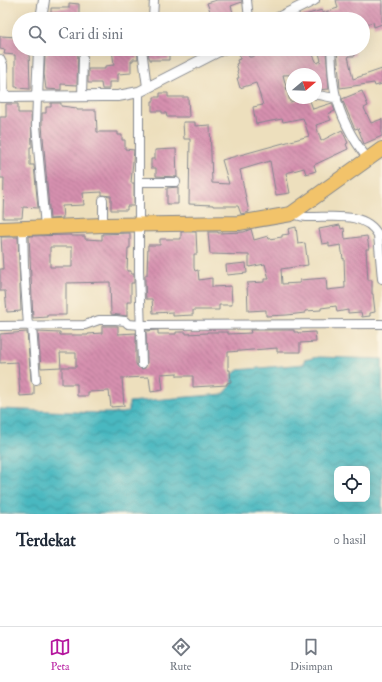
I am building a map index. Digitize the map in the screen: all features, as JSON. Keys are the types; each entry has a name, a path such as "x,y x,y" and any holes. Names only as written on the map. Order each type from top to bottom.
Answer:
{"highway":[{"path":"0,229 140,224 239,223 291,214 382,149"}],"street":[{"path":"42,12 44,0"},
{"path":"153,12 154,0"},
{"path":"247,0 248,12"},
{"path":"290,12 314,0"},
{"path":"39,56 37,138 45,227"},
{"path":"142,56 143,89 139,182 142,364"},
{"path":"0,58 3,65 2,98 37,98 118,96 143,89 209,56"},
{"path":"332,56 337,98 345,120 368,159"},
{"path":"82,97 83,58"},
{"path":"322,95 329,98 337,98"},
{"path":"139,182 176,182"},
{"path":"103,200 104,225"},
{"path":"291,214 305,217 356,218 374,228 380,234 382,279"},
{"path":"23,228 24,267 36,380"},
{"path":"0,326 85,325 99,320 125,321 128,324 141,325 382,324"}],"water":[{"path":"318,357 382,359 382,514 0,514 0,409 124,413 129,411 129,402 223,394 230,386 232,375 238,370 304,364 304,360"}],"building":[{"path":"217,0 242,0 242,2 231,6 233,12 210,12 207,3"},
{"path":"336,0 382,0 382,24 374,27 373,22 370,23 370,12 325,12 338,8"},
{"path":"69,3 79,4 79,12 51,12 51,8 69,8"},
{"path":"0,36 12,37 12,55 4,54 5,50 0,49"},
{"path":"15,56 29,56 30,89 15,87"},
{"path":"45,56 78,56 77,85 61,84 61,90 46,89 44,74"},
{"path":"113,56 138,56 138,59 133,59 133,61 131,61 131,73 118,74 118,82 109,82 109,89 102,89 101,83 88,83 88,69 105,69 105,66 114,65"},
{"path":"149,56 169,56 169,60 150,60"},
{"path":"239,56 314,56 317,63 321,61 320,56 327,56 329,89 322,90 322,68 286,68 286,75 283,75 286,87 286,104 311,104 313,109 332,103 335,111 328,114 331,120 316,125 321,141 342,130 348,143 346,144 348,149 314,165 316,171 306,174 304,168 286,173 290,193 276,195 270,161 240,170 249,212 241,214 238,206 189,204 190,139 184,139 183,122 195,122 195,126 210,125 212,183 229,184 222,160 309,136 303,118 283,122 282,119 256,124 253,107 263,105 256,83 240,88 237,78 239,78 236,64 238,63 237,60 240,59"},
{"path":"338,56 348,56 353,79 382,69 382,84 375,86 374,83 340,88"},
{"path":"362,91 368,106 364,108 371,123 382,119 382,136 364,144 358,128 355,129 342,99"},
{"path":"160,93 168,93 168,97 188,97 189,117 167,117 166,113 162,113 162,111 152,111 152,101 154,101 154,97 160,97"},
{"path":"51,103 61,103 61,106 77,108 77,110 96,110 97,132 118,132 118,135 122,135 122,140 125,140 125,149 134,150 131,183 134,183 134,206 127,206 127,210 111,210 111,196 102,195 102,192 83,193 84,205 62,206 63,218 50,219 42,113 46,113 46,107 51,107"},
{"path":"6,104 18,104 18,113 31,113 32,147 30,147 30,165 34,165 38,208 23,207 22,218 3,218 4,178 0,178 0,117 6,117"},
{"path":"176,149 177,177 156,176 156,168 151,168 151,159 155,159 155,150"},
{"path":"178,187 178,204 167,204 167,188"},
{"path":"340,225 341,229 344,228 345,239 367,236 369,249 366,249 368,280 372,280 372,294 375,312 370,313 370,316 362,317 361,312 348,313 348,310 337,312 336,306 321,308 321,310 305,311 305,313 287,315 266,316 266,310 248,311 247,283 264,282 264,279 269,279 265,264 249,267 249,255 210,254 208,232 244,232 251,229 254,240 268,236 269,239 282,237 282,235 289,234 288,229 296,227 298,244 305,243 308,265 281,269 282,284 300,283 300,280 326,278 327,290 345,288 344,258 343,259 341,245 329,247 329,243 322,244 319,229"},
{"path":"181,232 196,232 197,254 194,254 194,268 195,271 198,270 199,280 212,278 212,287 231,286 232,305 219,305 219,310 193,310 193,315 173,316 173,312 153,313 152,299 146,299 145,275 147,275 148,245 160,245 160,239 181,239"},
{"path":"130,233 127,271 131,271 131,274 134,274 134,283 131,283 131,302 127,302 127,316 111,314 110,282 66,283 66,315 47,315 47,317 33,318 29,236 71,235 85,236 85,239 102,240 102,234","holes":["50,247 72,247 72,267 50,267"]},
{"path":"1,237 18,237 21,311 7,312 5,291 0,291 0,269 3,269"},
{"path":"246,263 247,273 227,275 226,265"},
{"path":"102,326 118,326 118,334 136,333 136,364 142,369 145,368 147,364 146,331 158,330 158,334 176,334 176,332 186,332 186,334 228,332 228,334 251,333 250,330 294,330 294,332 298,333 315,332 316,342 300,343 300,352 277,352 277,348 228,352 228,370 230,370 231,382 227,383 227,385 193,387 193,376 177,376 177,373 161,374 163,390 151,392 149,377 122,378 124,406 111,407 109,391 88,392 88,396 77,396 77,384 62,384 62,367 76,367 76,353 60,353 61,367 41,368 38,332 60,333 60,335 88,335 102,333"},
{"path":"27,332 31,380 34,385 34,395 20,396 18,362 0,363 0,334"}]}
